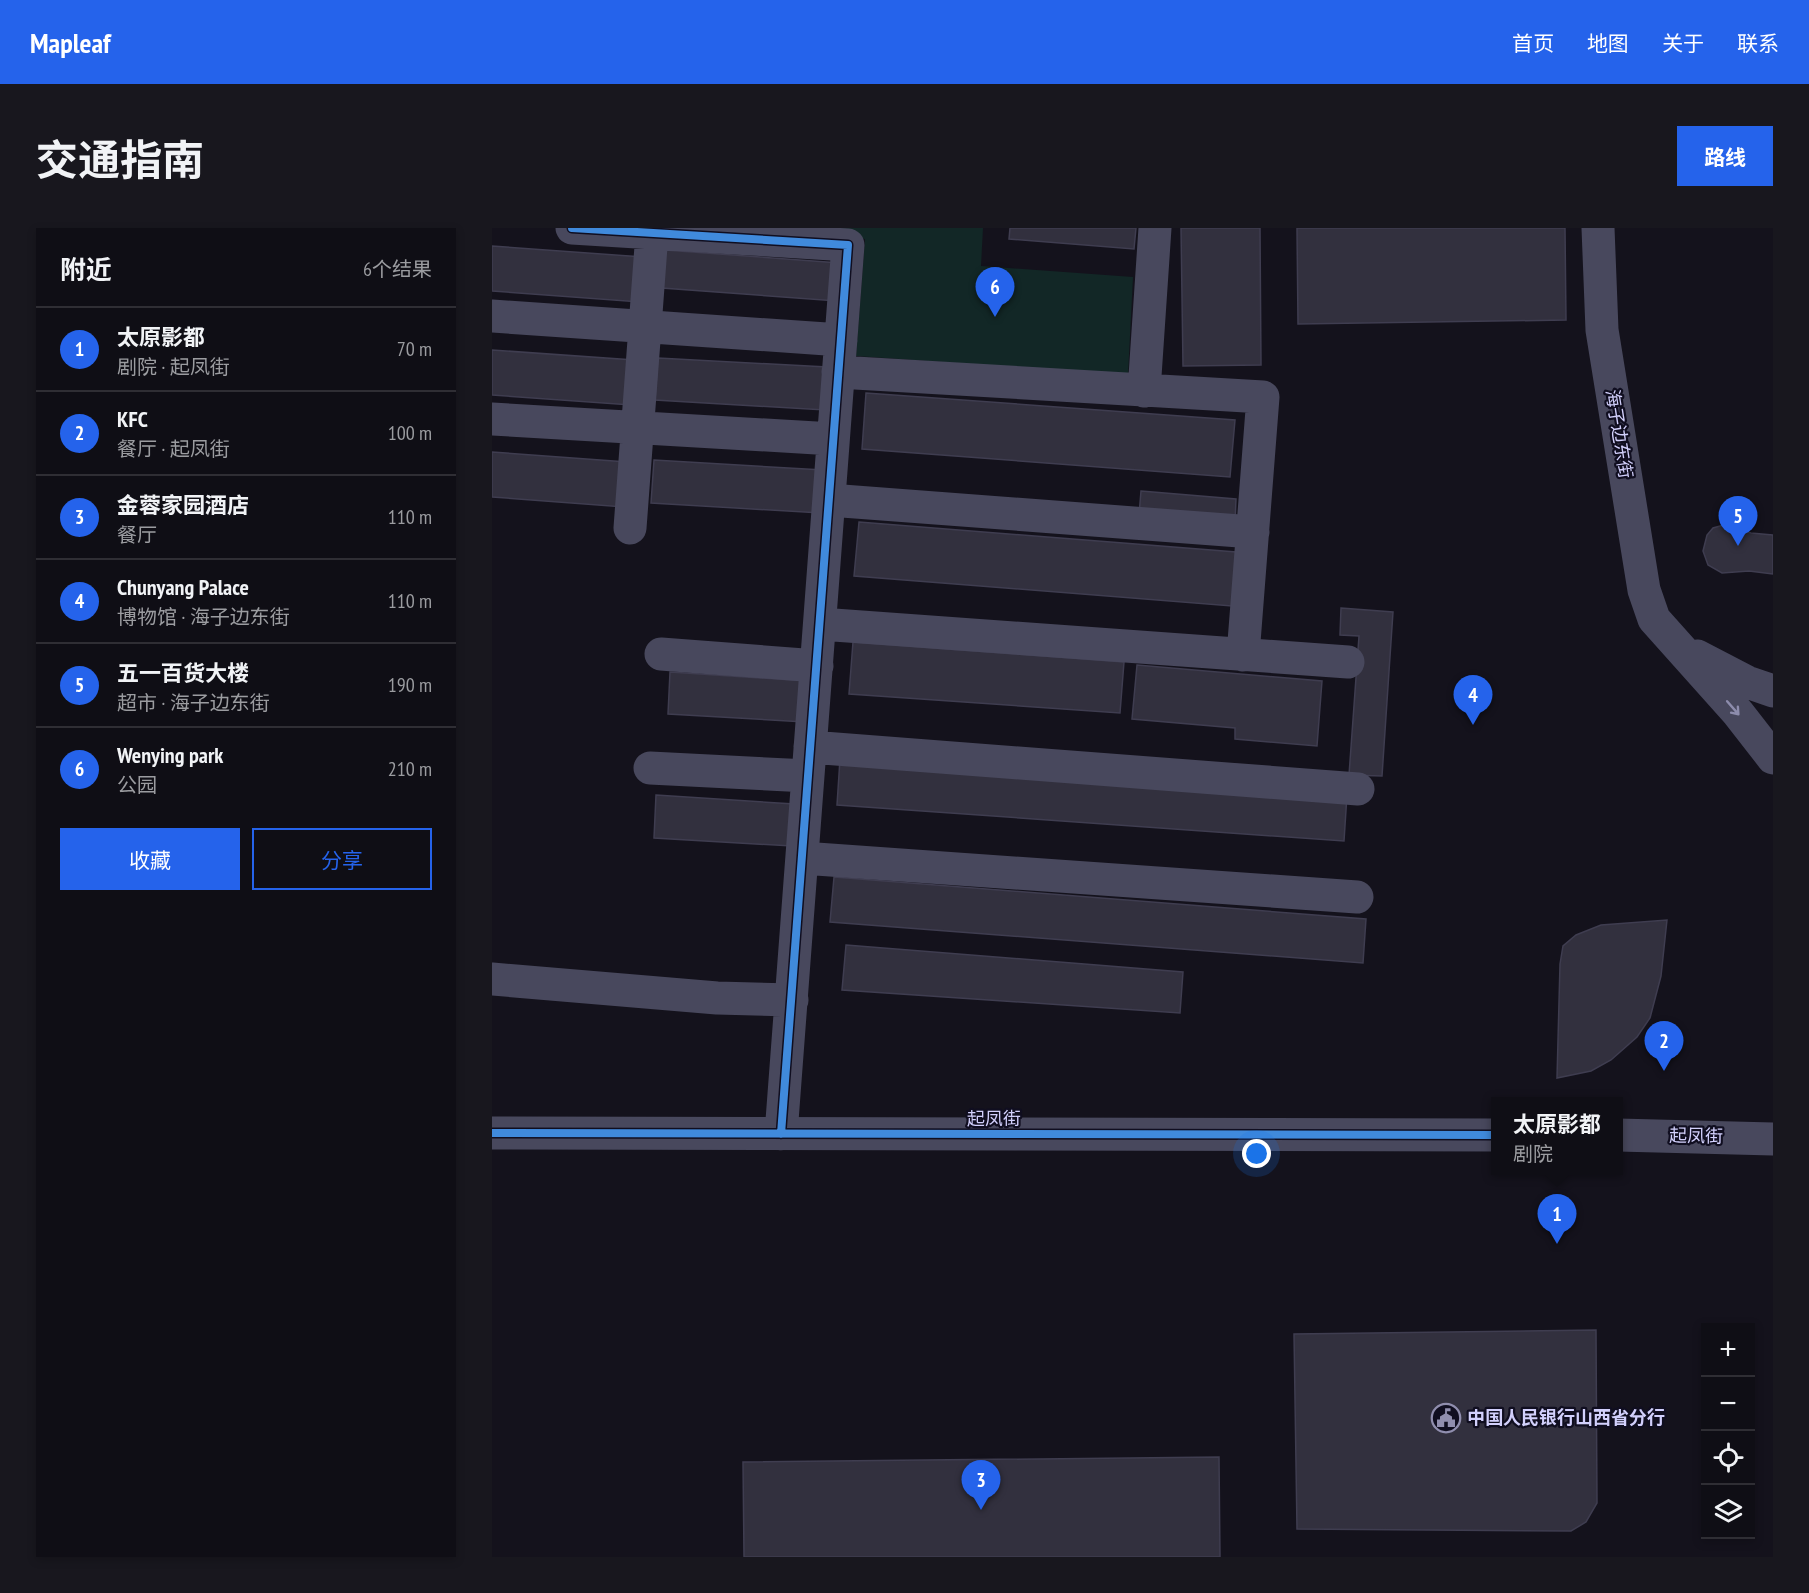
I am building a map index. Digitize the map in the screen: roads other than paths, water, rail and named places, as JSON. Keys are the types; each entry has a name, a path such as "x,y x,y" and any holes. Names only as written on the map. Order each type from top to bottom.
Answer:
{"street":[{"path":"572,228 848,245 782,1134"},
{"path":"1144,391 1155,228"},
{"name":"海子边东街","path":"1598,228 1602,330 1644,590 1654,619 1666,634"},
{"path":"630,528 652,233"},
{"path":"492,316 841,340"},
{"path":"838,372 1263,397 1243,655"},
{"path":"492,419 833,439"},
{"path":"829,500 1253,532"},
{"path":"820,624 1348,663"},
{"path":"1666,634 1702,660 1747,682 1773,691"},
{"path":"1666,634 1738,713 1773,758"},
{"path":"661,654 817,666"},
{"path":"650,768 809,762 1358,789"},
{"path":"802,858 1357,897"},
{"path":"492,979 717,998 792,1000"},
{"name":"起凤街","path":"492,1133 1491,1135"},
{"name":"起凤街","path":"1623,1135 1773,1139"}],"place":[{"name":"Wenying park","path":"995,317"},
{"name":"五一百货大楼","path":"1738,546"},
{"name":"Chunyang Palace","path":"1473,725"},
{"name":"KFC","path":"1664,1071"},
{"name":"太原影都","path":"1557,1244"},
{"name":"中国人民银行山西省分行","path":"1446,1418"},
{"name":"金蓉家园酒店","path":"981,1510"}]}
